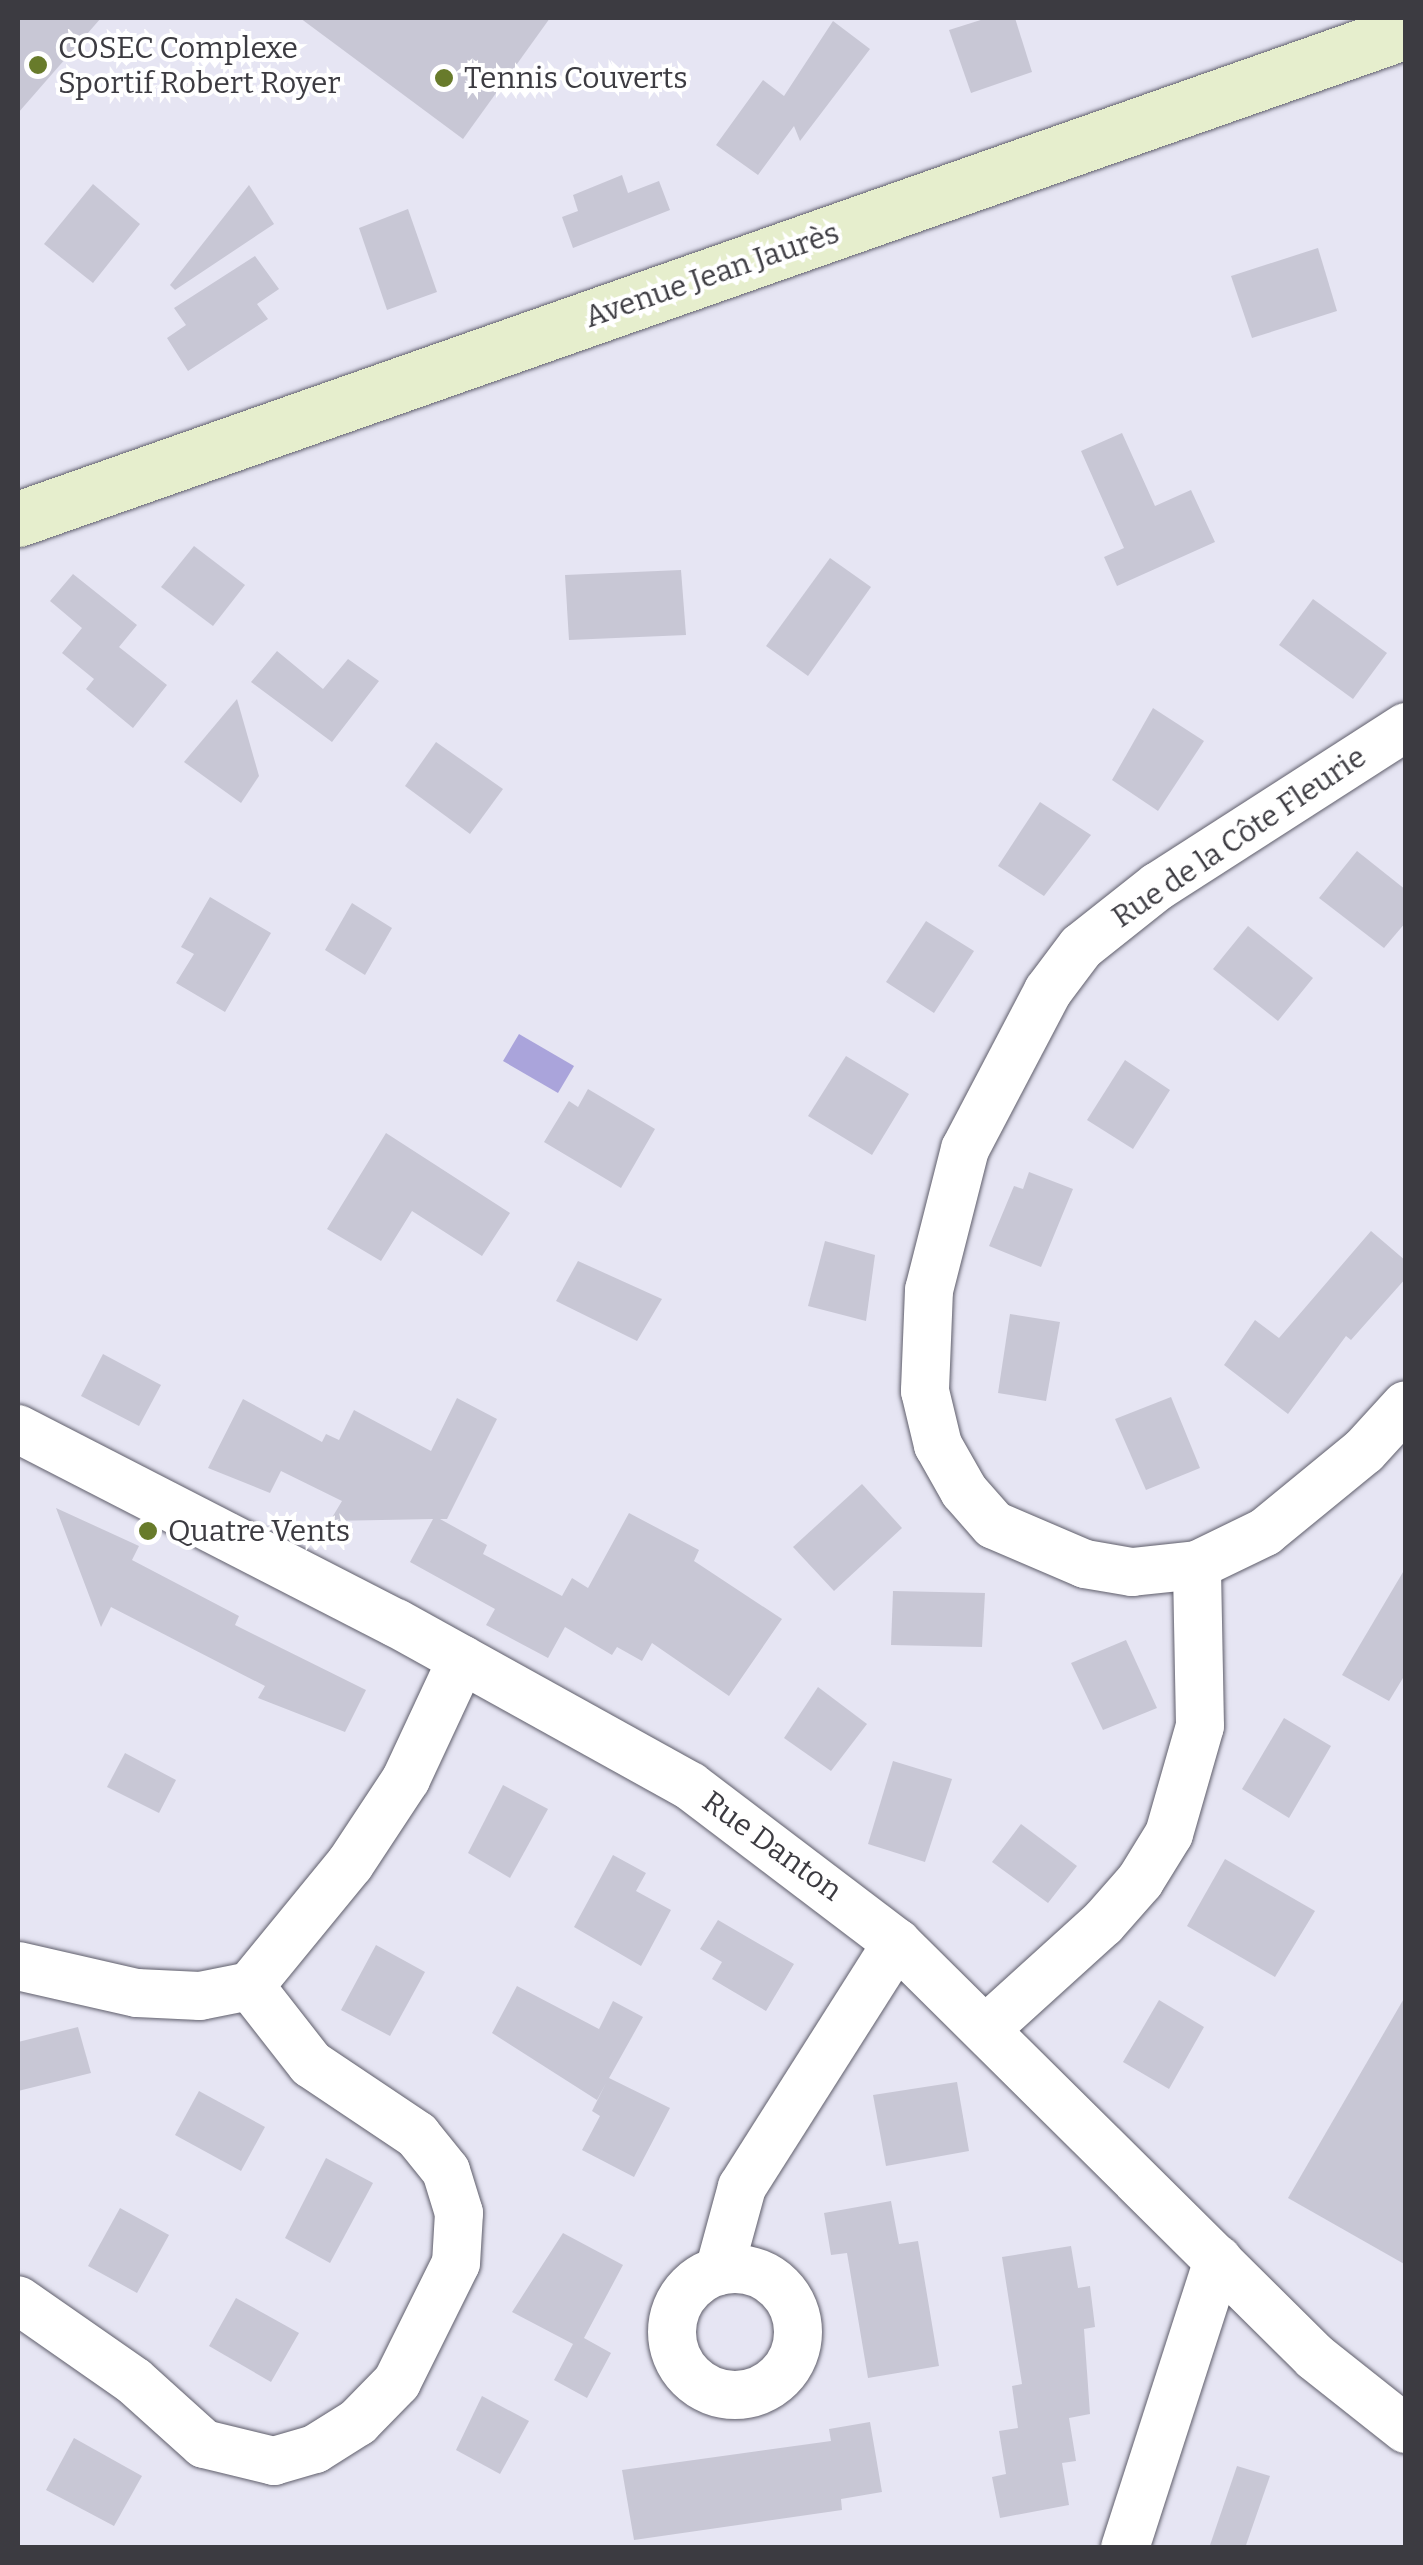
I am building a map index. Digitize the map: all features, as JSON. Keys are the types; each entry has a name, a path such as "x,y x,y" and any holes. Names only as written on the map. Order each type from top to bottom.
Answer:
{"main road":[{"name":"Avenue Jean Jaurès","path":"18,519 1406,31"}],"street":[{"name":"Rue de la Côte Fleurie","path":"1406,727 1158,886 1080,946 1009,1058 965,1149 929,1290 925,1391 938,1445 964,1491 994,1525 1085,1564 1132,1572 1197,1565 1265,1532 1364,1451 1406,1405"},
{"name":"Rue Danton","path":"18,1429 462,1659 690,1786 897,1943 987,2028 1315,2358 1406,2430"},
{"path":"987,2028 1102,1924 1140,1881 1169,1834 1200,1726 1197,1565"},
{"path":"18,1966 137,1993 200,1996 250,1986 350,1864 406,1779 462,1659"},
{"path":"719,2270 742,2186 897,1943"},
{"path":"18,2300 134,2381 204,2444 242,2458 274,2460 315,2449 358,2422 398,2382 456,2263 459,2213 446,2171 417,2135 311,2064 250,1986"},
{"path":"1125,2548 1218,2260"}],"shaded area":[{"path":"519,1034 574,1066 558,1093 503,1061"}],"building":[{"name":"COSEC Complexe Sportif Robert Royer","path":"18,18 101,18 18,113"},
{"name":"Tennis Couverts","path":"300,18 550,18 463,139"},
{"path":"987,18 1015,18 1032,72 971,93 949,30"},
{"path":"833,21 870,49 800,141 794,126 758,175 716,145 763,80 784,96"},
{"path":"622,175 628,193 659,181 670,210 573,248 562,217 578,211 573,195"},
{"path":"93,184 140,224 93,283 44,244"},
{"path":"249,185 274,224 175,290 170,285"},
{"path":"408,209 437,292 387,310 359,228"},
{"path":"1318,248 1337,311 1252,338 1231,276"},
{"path":"255,256 279,289 257,304 268,319 188,371 167,338 186,325 174,308"},
{"path":"1122,433 1155,506 1191,490 1215,542 1117,586 1104,557 1124,548 1081,451"},
{"path":"194,546 245,585 213,626 161,587"},
{"path":"830,558 871,587 808,676 766,646"},
{"path":"681,570 686,635 569,640 565,575"},
{"path":"73,574 137,625 119,647 167,685 133,728 86,689 94,679 62,653 82,628 50,601"},
{"path":"1313,599 1387,653 1353,699 1279,645"},
{"path":"277,651 323,689 348,659 379,681 332,742 251,682"},
{"path":"237,699 259,776 241,803 184,762"},
{"path":"1153,708 1204,741 1158,811 1112,780"},
{"path":"436,742 503,789 470,834 405,786"},
{"path":"1040,802 1091,835 1044,896 998,866"},
{"path":"1357,851 1406,890 1406,922 1384,948 1319,898"},
{"path":"210,897 271,933 225,1012 176,983 194,954 181,947"},
{"path":"352,903 392,928 365,975 325,950"},
{"path":"926,921 974,951 934,1013 886,982"},
{"path":"1248,926 1313,978 1278,1021 1213,969"},
{"path":"846,1056 909,1094 872,1155 808,1116"},
{"path":"1125,1060 1170,1090 1133,1149 1087,1120"},
{"path":"588,1089 655,1129 621,1188 544,1142 569,1101 578,1107"},
{"path":"386,1133 510,1213 482,1256 412,1211 381,1261 327,1229"},
{"path":"1029,1172 1073,1189 1041,1267 989,1246 1014,1186 1023,1189"},
{"path":"1371,1231 1406,1261 1406,1278 1351,1340 1346,1336 1288,1414 1224,1365 1255,1320 1279,1338"},
{"path":"825,1241 875,1255 866,1321 808,1306"},
{"path":"578,1261 662,1299 637,1341 556,1301"},
{"path":"1010,1314 1060,1322 1046,1401 998,1393"},
{"path":"103,1354 161,1385 139,1426 81,1396"},
{"path":"1171,1397 1200,1468 1146,1490 1115,1419"},
{"path":"457,1398 497,1419 447,1519 440,1519 487,1545 483,1554 562,1596 572,1578 588,1588 629,1513 699,1550 694,1561 782,1619 729,1696 652,1643 642,1661 617,1647 612,1655 565,1627 548,1658 486,1625 495,1609 410,1562 433,1519 330,1521 342,1501 281,1471 270,1493 208,1468 243,1399 322,1442 326,1434 339,1440 354,1410 431,1451"},
{"path":"862,1484 902,1528 834,1591 793,1547"},
{"path":"56,1508 139,1546 132,1560 239,1616 235,1625 366,1690 345,1732 258,1698 265,1686 111,1607 101,1627"},
{"path":"1406,1567 1406,1673 1389,1701 1342,1675"},
{"path":"893,1591 985,1593 982,1647 891,1645"},
{"path":"1126,1640 1157,1708 1103,1730 1071,1663"},
{"path":"818,1687 867,1724 831,1771 784,1738"},
{"path":"1284,1718 1331,1746 1289,1818 1242,1789"},
{"path":"125,1753 176,1780 159,1813 107,1787"},
{"path":"893,1761 952,1779 925,1862 868,1844"},
{"path":"503,1785 548,1809 510,1878 468,1853"},
{"path":"1021,1824 1077,1866 1048,1903 992,1862"},
{"path":"613,1855 646,1873 636,1891 671,1910 641,1966 574,1927"},
{"path":"1225,1859 1315,1911 1275,1977 1187,1926"},
{"path":"718,1920 794,1964 766,2011 712,1979 722,1962 700,1949"},
{"path":"376,1945 425,1972 390,2036 341,2010"},
{"path":"517,1986 599,2029 613,2001 643,2017 609,2078 670,2108 634,2177 582,2150 600,2116 592,2111 606,2083 597,2100 492,2033"},
{"path":"1406,1995 1406,2265 1288,2198"},
{"path":"1159,2000 1204,2027 1169,2089 1123,2062"},
{"path":"78,2027 91,2073 18,2091 18,2042"},
{"path":"957,2082 969,2151 886,2166 873,2095"},
{"path":"199,2091 265,2127 241,2171 175,2135"},
{"path":"326,2158 373,2183 330,2263 285,2238"},
{"path":"891,2201 899,2244 918,2241 939,2366 868,2378 847,2253 831,2255 824,2213"},
{"path":"120,2208 169,2235 137,2293 88,2266"},
{"path":"563,2233 623,2265 584,2338 611,2353 587,2398 554,2380 573,2344 512,2312"},
{"path":"1071,2246 1078,2288 1090,2286 1095,2327 1084,2329 1090,2414 1069,2418 1076,2461 1062,2463 1069,2505 1000,2518 992,2477 1006,2474 999,2431 1018,2428 1012,2386 1022,2384 1002,2257"},
{"path":"236,2298 299,2333 271,2382 209,2346"},
{"path":"482,2396 529,2421 500,2474 456,2450"},
{"path":"870,2422 882,2492 841,2499 842,2510 634,2540 622,2470 831,2441 829,2429"},
{"path":"74,2438 142,2476 114,2526 46,2490"},
{"path":"1237,2466 1270,2476 1245,2548 1209,2548"}],"place":[{"name":"COSEC Complexe Sportif Robert Royer","path":"38,65"},
{"name":"Tennis Couverts","path":"444,78"},
{"name":"Quatre Vents","path":"148,1531"}]}
